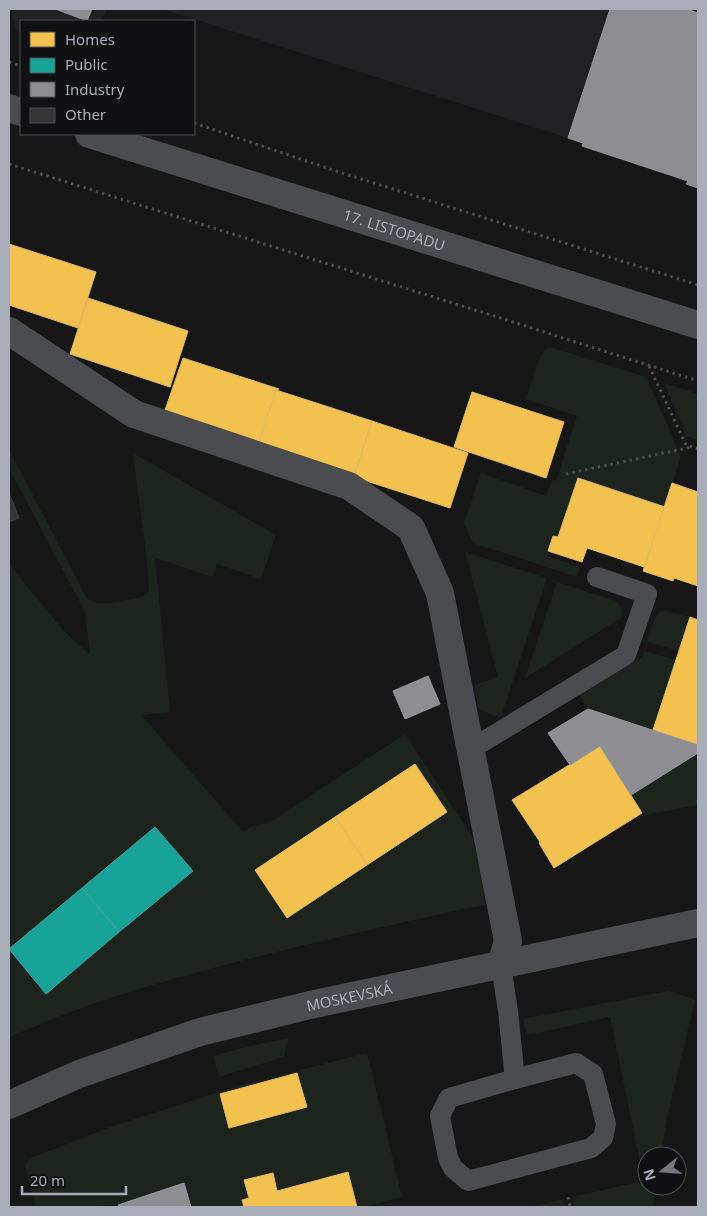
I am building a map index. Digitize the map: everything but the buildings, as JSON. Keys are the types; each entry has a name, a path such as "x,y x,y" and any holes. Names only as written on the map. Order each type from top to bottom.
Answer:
{"street":[{"name":"17. LISTOPADU","path":"93,135 698,325"},
{"path":"9,331 134,414 349,486 411,528 440,593 508,941 500,965"},
{"name":"MOSKEVSKÁ","path":"9,1104 79,1074 200,1032 310,1005 698,923"}],"lane":[{"path":"471,749 626,655 646,594 596,577"},
{"path":"500,965 508,1010 515,1078"},
{"path":"576,1063 593,1074 606,1124 603,1138 591,1148 468,1181 453,1168 448,1158 440,1116 449,1098 515,1078 576,1063"}],"path":[{"path":"195,123 339,172 698,285"},
{"path":"9,164 698,381"},
{"path":"649,366 686,445 698,449"},
{"path":"566,474 692,447"},
{"path":"568,1197 570,1207"}],"shaded area":[{"path":"11,9 107,9 101,20 20,20 20,33 16,31"},
{"path":"162,9 610,9 568,138"},
{"path":"548,348 646,377 681,456 665,507 558,537 553,536 547,556 580,567 577,577 473,543 464,523 481,473 546,496 552,480 556,481 577,416 526,399 540,356"},
{"path":"664,383 698,394 698,440 687,436"},
{"path":"9,449 86,597 91,601 104,603 119,602 144,596 149,590 133,453 276,535 261,579 217,564 213,577 155,558 170,712 141,715 244,833 250,827 269,823 405,734 473,838 486,900 485,905 328,940 148,986 104,1000 9,1037 9,564 63,630 90,655 85,612 9,468"},
{"path":"465,552 547,578 501,717 478,708 474,685 498,677"},
{"path":"557,582 616,601 623,609 622,617 525,678"},
{"path":"666,611 690,617 679,651 647,642 655,618 659,612"},
{"path":"644,651 676,660 653,730 588,709 579,694 642,657"},
{"path":"698,753 698,805 640,816 642,813 631,795"},
{"path":"668,991 695,999 668,1114 663,1146 637,1147 610,1017 527,1035 523,1019"},
{"path":"288,1038 284,1057 219,1077 213,1056"},
{"path":"367,1053 402,1197 357,1207 348,1173 277,1191 272,1173 244,1180 249,1198 242,1200 244,1207 191,1207 184,1184 118,1205 36,1207 26,1170 26,1163 31,1158 113,1126 238,1086"},
{"path":"637,1182 637,1196 655,1196 653,1207 575,1207 573,1197"},
{"path":"563,1199 565,1207 531,1207"}]}
